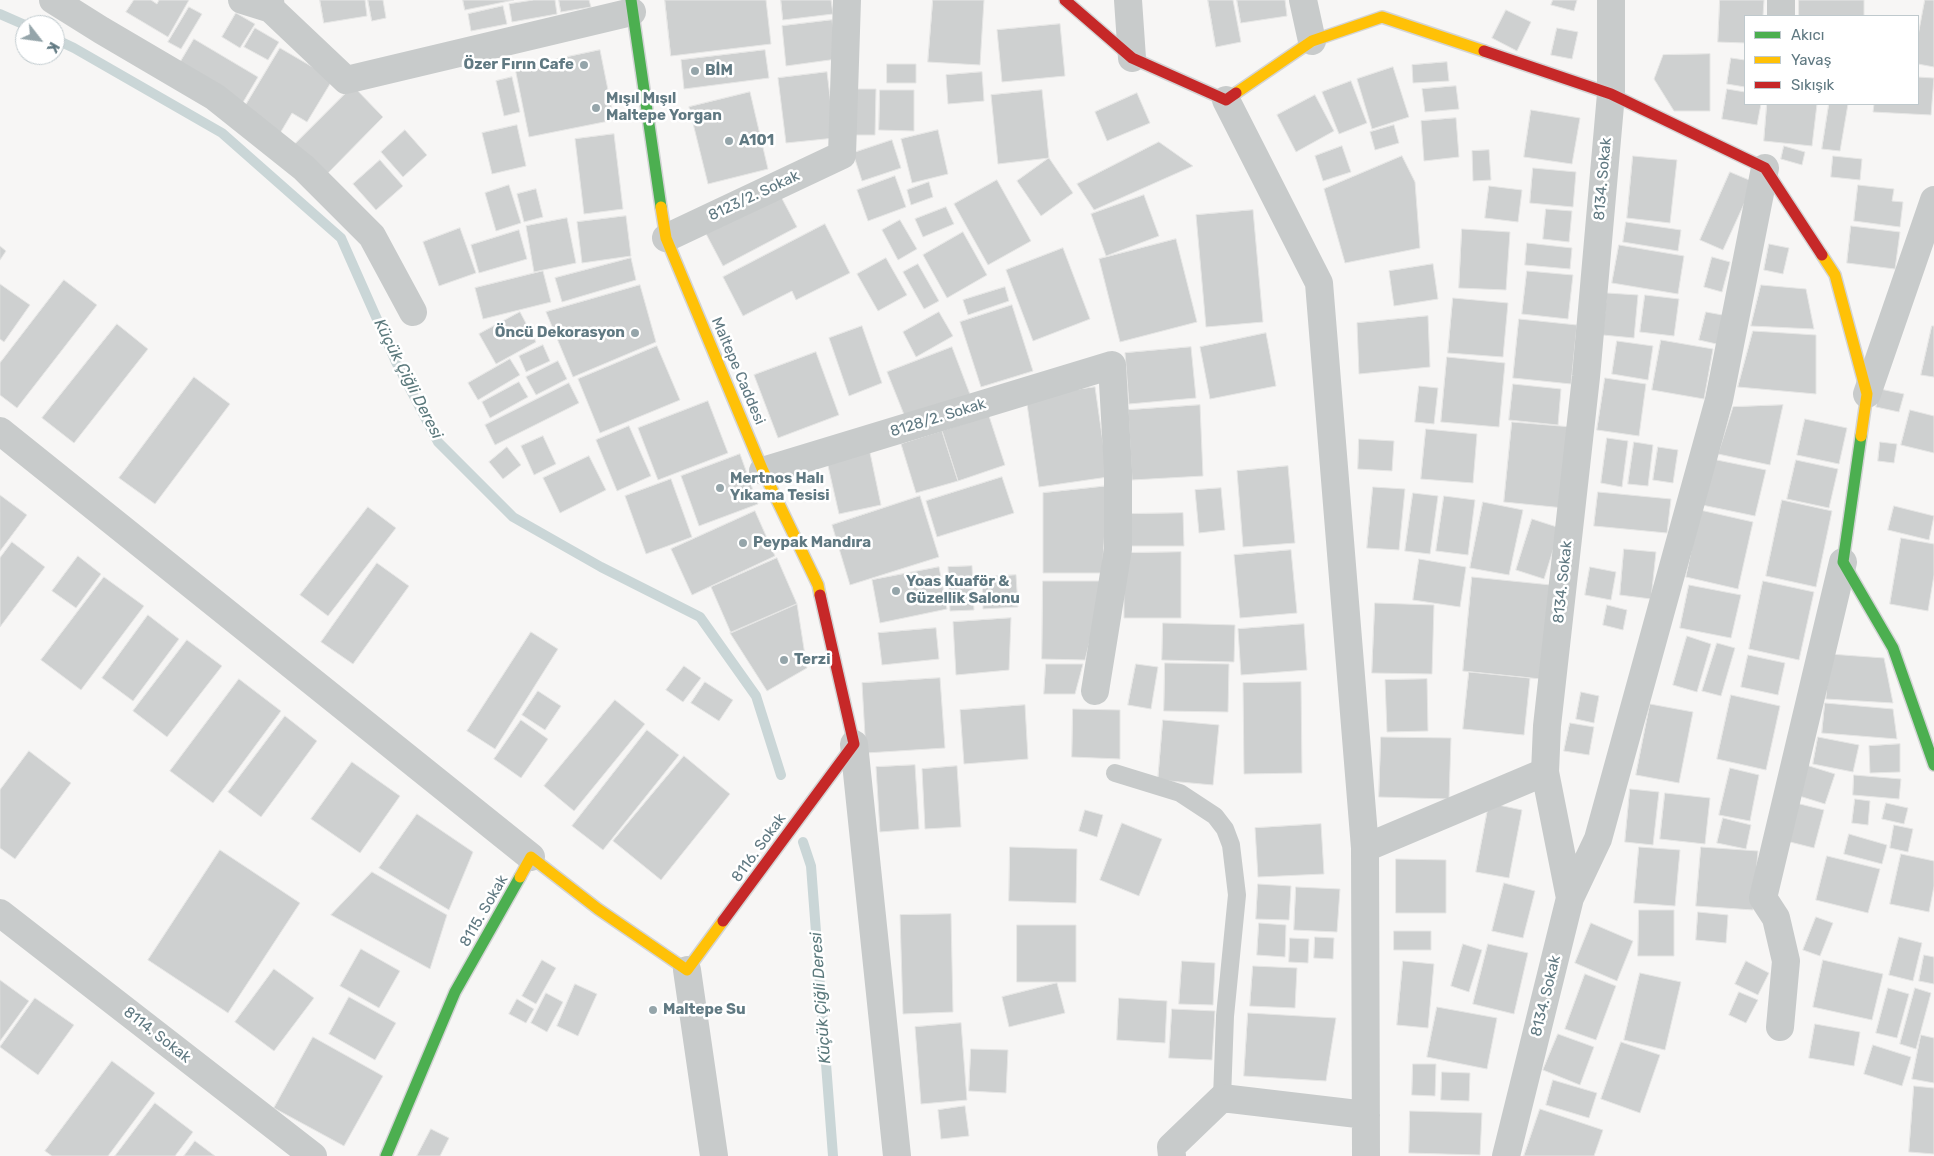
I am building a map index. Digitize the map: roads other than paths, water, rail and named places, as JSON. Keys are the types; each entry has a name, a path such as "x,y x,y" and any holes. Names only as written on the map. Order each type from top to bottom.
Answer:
{"street":[{"path":"52,0 216,97 304,168 372,236 413,312"},
{"path":"242,0 271,4 346,80 631,6"},
{"name":"8123/2. Sokak","path":"666,238 842,155 847,0"},
{"path":"1065,0 1132,58 1226,100 1319,283 1365,848 1366,1156"},
{"path":"1128,0 1132,58"},
{"path":"1303,0 1312,41"},
{"name":"8134. Sokak","path":"1506,1156 1570,898 1545,772 1547,726 1586,377 1611,94 1611,0"},
{"path":"1781,0 1781,15"},
{"name":"Maltepe Caddesi","path":"631,6 666,238 763,471 818,585 854,744"},
{"path":"1226,100 1312,41 1382,17 1611,94 1765,168 1835,276 1867,394"},
{"path":"1570,898 1598,838 1719,400 1765,168"},
{"path":"1780,1027 1786,961 1776,918 1763,898 1843,562 1867,394 1934,200"},
{"name":"8128/2. Sokak","path":"763,471 1112,365 1118,470 1118,549 1095,691"},
{"path":"0,431 598,909 687,970 714,1156"},
{"path":"1843,562 1893,648 1934,765"},
{"path":"854,744 897,1156"},
{"name":"8116. Sokak","path":"687,970 854,744"},
{"path":"1365,848 1545,772"},
{"name":"8115. Sokak","path":"386,1156 455,992 532,857"},
{"name":"8114. Sokak","path":"0,913 313,1156"},
{"path":"1172,1156 1171,1147 1222,1098 1366,1114"}],"lane":[{"path":"1114,773 1180,793 1215,816 1225,829 1230,845 1237,895 1225,1016 1222,1098"}],"waterway":[{"name":"Küçük Çiğli Deresi","path":"0,14 15,21"},
{"name":"Küçük Çiğli Deresi","path":"65,44 222,133 341,238 396,362 438,442 513,517 601,567 700,617 756,696 781,775"},
{"name":"Küçük Çiğli Deresi","path":"803,842 811,866 833,1156"}],"place":[{"name":"Özer Fırın Cafe","path":"584,65"},
{"name":"BİM","path":"695,71"},
{"name":"Mışıl Mışıl Maltepe Yorgan","path":"596,108"},
{"name":"A101","path":"729,141"},
{"name":"Öncü Dekorasyon","path":"635,333"},
{"name":"Mertnos Halı Yıkama Tesisi","path":"720,488"},
{"name":"Peypak Mandıra","path":"743,543"},
{"name":"Yoas Kuaför & Güzellik Salonu","path":"896,591"},
{"name":"Terzi","path":"784,660"},
{"name":"Maltepe Su","path":"653,1010"}]}
